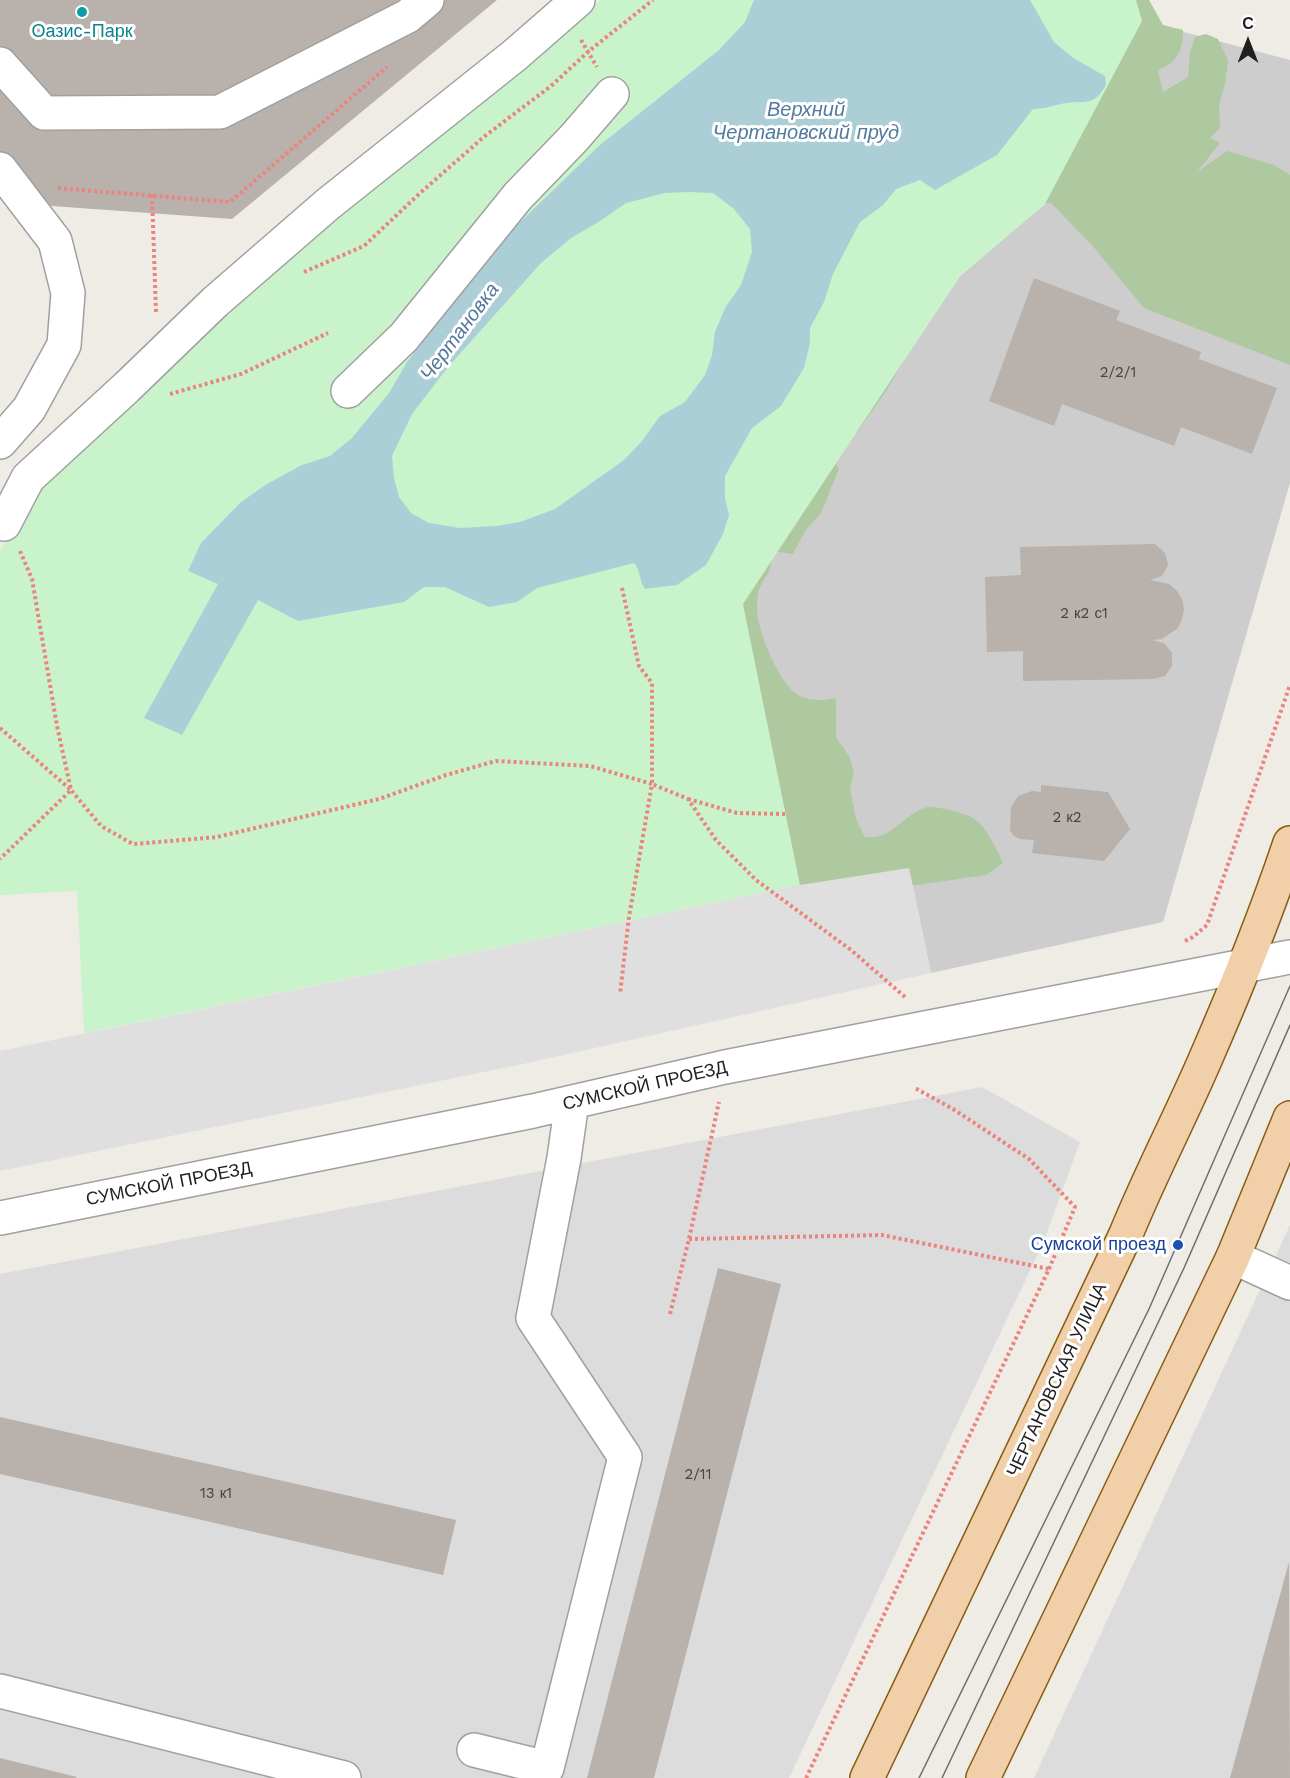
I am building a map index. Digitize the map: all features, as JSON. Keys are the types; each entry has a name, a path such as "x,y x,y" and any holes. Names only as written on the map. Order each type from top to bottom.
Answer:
{"main road":[{"name":"ЧЕРТАНОВСКАЯ УЛИЦА","path":"867,1778 1126,1234 1204,1063 1245,966 1290,843"},
{"path":"983,1778 1233,1257 1290,1118"}],"street":[{"path":"0,64 44,112 220,112 408,16 427,0"},
{"path":"1,522 28,478 215,302 328,204 515,55 578,0"},
{"path":"348,391 404,337 518,196 574,138 612,94"},
{"path":"0,442 29,409 63,345 68,293 55,240 6,177"},
{"name":"СУМСКОЙ ПРОЕЗД","path":"0,1218 572,1102 725,1067 1290,957"},
{"path":"474,1750 547,1768 625,1457 533,1318 564,1158 572,1102"},
{"path":"1233,1257 1290,1283"},
{"path":"0,1691 344,1778"}],"path":[{"path":"304,272 364,246 435,179 485,136 551,86 589,51 653,0"},
{"path":"578,36 589,51 612,94"},
{"path":"6,177 230,202 393,62"},
{"path":"152,195 157,358"},
{"path":"214,382 241,374 328,333"},
{"path":"1,522 16,540 32,579 57,726 71,790"},
{"path":"620,994 629,917 652,784 652,683 639,666 622,588"},
{"path":"1176,945 1194,937 1207,926 1290,685"},
{"path":"0,728 71,790 101,826 133,844 217,837 379,799 446,775 496,761 590,766 737,813 785,814"},
{"path":"0,859 71,790"},
{"path":"688,799 716,840 756,880 851,951 908,1000"},
{"path":"670,1314 689,1239 725,1067"},
{"path":"806,1778 1049,1269 1076,1207 1029,1159 953,1108 915,1088"},
{"path":"689,1239 882,1235 1049,1269"}],"shaded area":[{"path":"1142,21 1290,60 1290,483 1163,922 931,973 909,868 800,885 742,604 960,276 1045,204"},
{"path":"909,868 931,973 523,1064 0,1171 0,1051 800,885"},
{"path":"982,1087 1080,1142 1043,1243 789,1778 0,1778 0,1274"},
{"path":"1290,1225 1290,1778 1034,1778"}],"green space":[{"path":"601,0 1136,0 1142,21 1045,204 960,276 743,604 800,885 84,1033 77,891 0,895 0,551 27,503 146,382 325,217"},
{"path":"1031,0 1149,0 1163,25 1183,30 1182,44 1175,59 1158,70 1163,92 1188,77 1190,52 1195,37 1206,34 1218,39 1228,60 1219,106 1220,128 1210,138 1220,143 1197,172 1227,151 1274,165 1290,175 1290,365 1144,308 1091,244 1051,203 1031,204 967,254 886,391 858,431 841,437 831,456 839,469 821,513 805,531 793,554 769,551 771,565 758,595 760,629 777,669 792,690 809,699 836,698 836,737 849,756 854,773 850,788 856,819 865,837 883,835 918,810 927,807 950,810 973,818 980,823 1003,863 986,875 839,898 102,728"}],"water":[{"name":"Верхний Чертановский пруд","path":"754,0 1030,0 1054,42 1073,58 1105,76 1106,85 1093,100 1033,109 997,155 935,190 920,180 896,189 883,205 860,222 833,274 824,302 810,328 810,343 804,368 781,406 752,428 725,476 725,498 729,515 723,534 706,565 677,585 645,589 634,563 537,588 517,602 489,607 445,587 424,587 404,602 298,621 258,600 182,735 144,718 218,584 188,571 201,543 241,502 267,484 302,465 330,456 352,438 389,393 407,362 475,273 516,226 600,145 719,50 745,22","holes":["665,193 713,193 734,209 750,229 752,252 741,285 725,308 715,332 712,355 705,375 685,402 660,416 642,441 624,460 555,509 520,522 460,528 429,523 411,513 399,497 392,456 412,414 448,367 541,263 571,238 626,203"]}],"building":[{"path":"0,0 497,0 232,219 10,203 0,191"},
{"path":"1034,278 1120,311 1116,320 1201,352 1199,359 1277,388 1252,454 1181,427 1174,446 1062,404 1054,426 989,401"},
{"path":"1155,544 1165,553 1168,565 1162,576 1150,580 1169,584 1182,599 1184,609 1178,628 1162,639 1152,640 1164,643 1172,653 1172,666 1165,676 1153,679 1023,681 1023,651 987,652 985,577 1021,575 1020,547"},
{"path":"1041,785 1108,792 1130,829 1104,861 1032,853 1034,840 1020,839 1010,830 1011,807 1018,796 1032,791 1041,792"},
{"path":"718,1268 781,1284 654,1778 587,1778"},
{"path":"0,1417 456,1520 443,1575 0,1474"},
{"path":"1289,1562 1290,1778 1230,1778"},
{"path":"0,1758 77,1777 0,1778"}],"tram line":[{"path":"919,1778 1149,1309 1290,986"},
{"path":"942,1778 1184,1268 1290,1025"}],"place":[{"name":"Оазис-Парк","path":"82,12"},
{"name":"Сумской проезд","path":"1178,1245"}],"water label":[{"name":"Чертановка","path":"460,332"}]}
